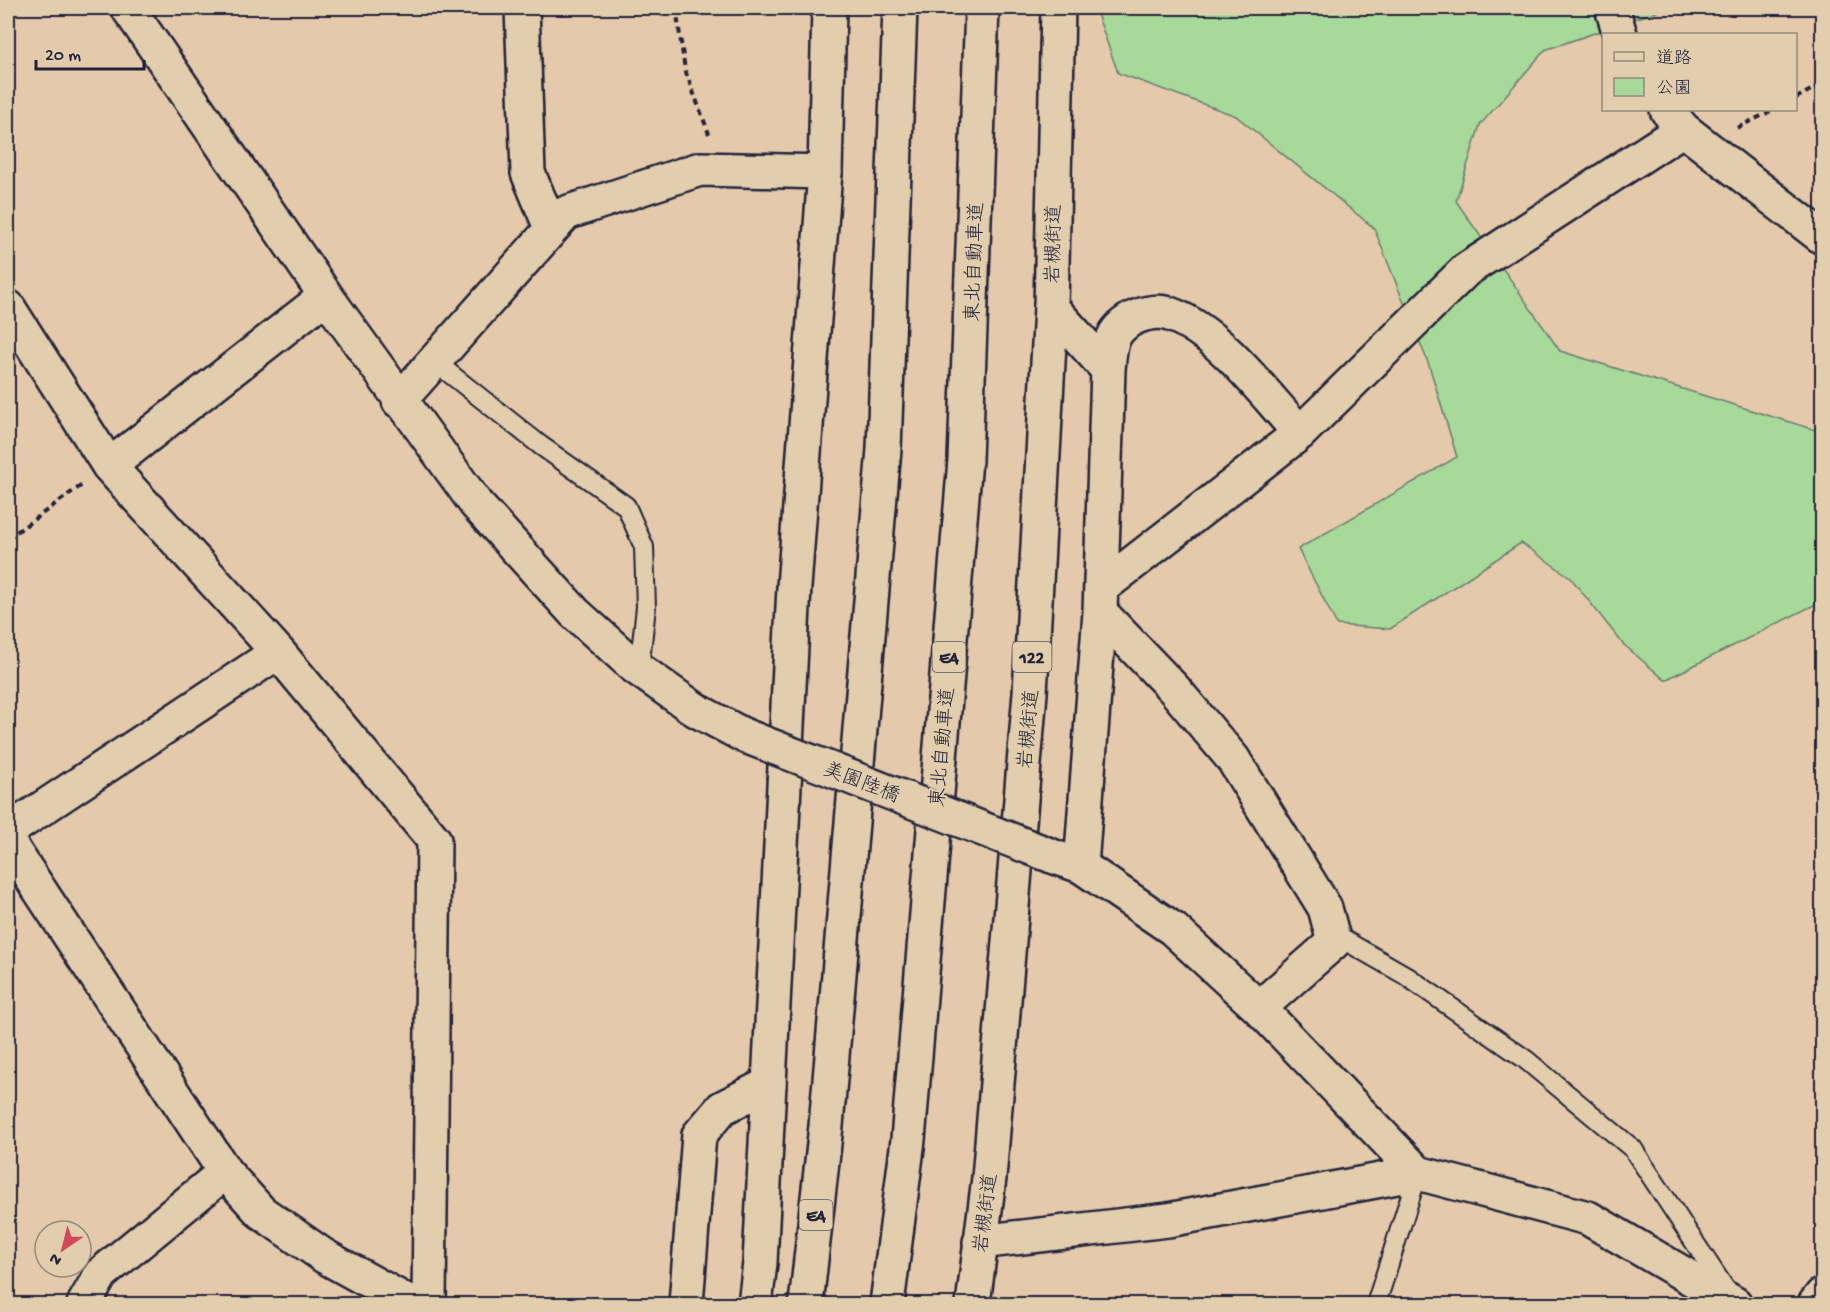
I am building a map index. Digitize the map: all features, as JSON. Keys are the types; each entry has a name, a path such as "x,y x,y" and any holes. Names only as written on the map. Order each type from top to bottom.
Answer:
{"main road":[{"name":"美園陸橋","path":"128,8 399,401 476,504 574,613 639,670 696,710 743,735 1067,861 1173,929 1258,1008 1418,1173"},
{"path":"522,8 528,173 550,228"},
{"path":"755,1305 760,1263 794,587 825,172 829,8"},
{"name":"E4","path":"806,1305 826,1126 884,449 900,8"},
{"name":"東北自動車道","path":"887,1305 908,1140 965,460 982,8"},
{"name":"岩槻街道","path":"972,1305 988,1178 1030,693 1051,307 1058,8"},
{"path":"1612,8 1620,33"},
{"path":"1100,600 1300,434 1466,270 1675,119 1822,237"},
{"path":"399,401 550,228 566,213 700,169 825,172"},
{"path":"109,466 326,296"},
{"path":"8,307 109,466 278,652 434,840 429,1305"},
{"path":"1051,307 1108,370"},
{"path":"1067,861 1100,600 1108,370 1111,342 1122,323 1147,312 1171,314 1212,339 1300,434"},
{"path":"1100,600 1233,759 1325,908 1334,942 1258,1008"},
{"path":"8,831 278,652"},
{"path":"8,842 225,1172 270,1218 324,1256 411,1305"},
{"path":"686,1305 699,1135 723,1108 769,1084"},
{"path":"84,1305 101,1275 225,1172"},
{"path":"980,1242 1168,1220 1418,1173 1588,1218 1735,1305"},
{"path":"1815,1305 1822,1295"}],"lane":[{"path":"434,361 540,445 626,506 644,547 646,607 639,670"},
{"path":"1332,933 1405,975 1525,1059 1633,1149 1735,1305"},
{"path":"1376,1305 1418,1173"}],"path":[{"path":"676,8 685,70 723,170"},
{"path":"1797,97 1822,84"},
{"path":"8,538 109,466"}],"green space":[{"path":"1095,8 1667,8 1545,50 1480,125 1456,201 1560,351 1822,432 1822,601 1665,680 1623,644 1570,577 1521,543 1390,629 1337,625 1298,549 1457,457 1429,365 1374,228 1236,116 1118,73"}]}
